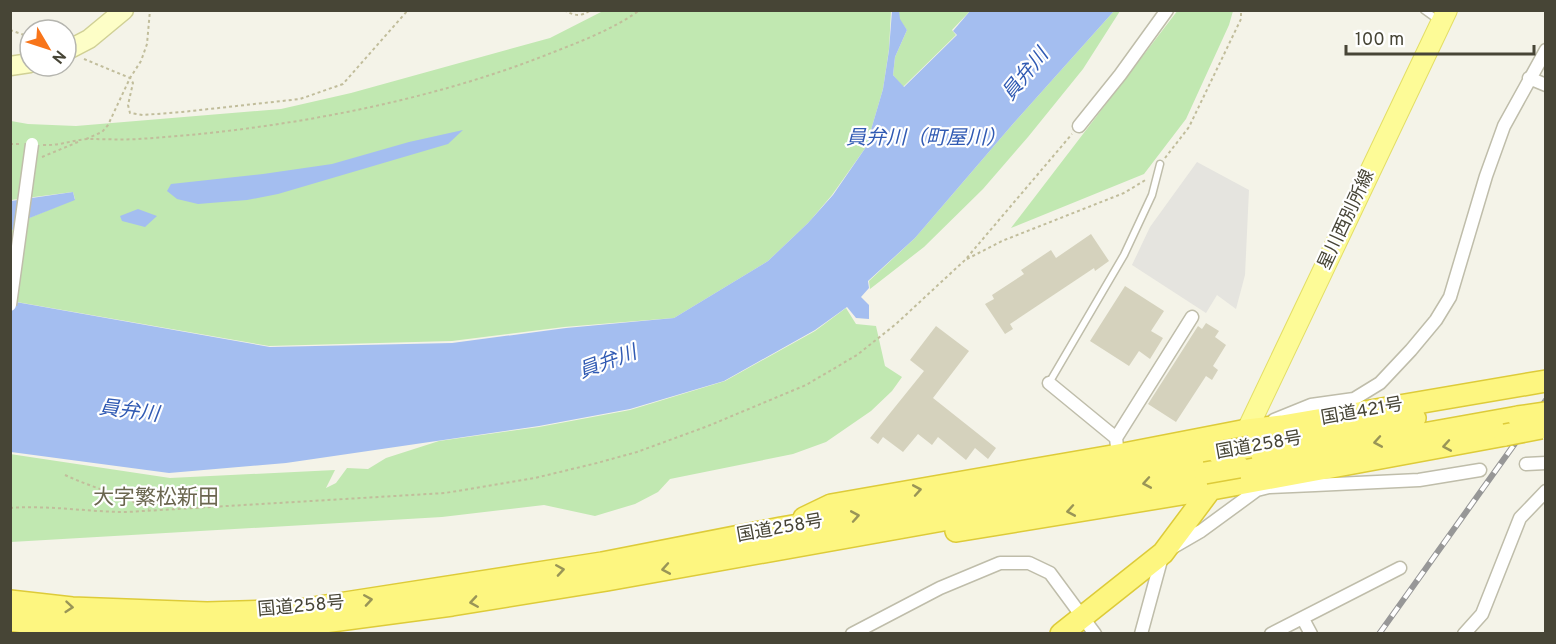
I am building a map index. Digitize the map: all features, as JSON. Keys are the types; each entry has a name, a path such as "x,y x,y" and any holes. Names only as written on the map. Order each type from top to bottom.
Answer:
{"highway":[{"name":"国道258号","path":"10,601 72,608 207,613 300,610 602,563 781,528 1218,453 1248,438 1542,403"},
{"name":"国道258号","path":"10,620 70,628 208,630 301,626 452,605 1208,481 1239,467 1518,417 1542,403"},
{"path":"1208,481 1505,435 1542,403"},
{"path":"781,528 831,505 1117,446 1248,438"},
{"path":"1061,633 1089,626 1163,553 1208,481 1248,438"}],"main road":[{"path":"78,45 89,39 124,10"},
{"name":"星川西別所線","path":"1248,438 1444,16"}],"street":[{"path":"1079,126 1120,75 1167,10"},
{"path":"1248,438 1311,405 1354,399 1388,375 1436,320 1450,297 1486,176 1504,126 1545,50"},
{"path":"1529,78 1545,85"},
{"path":"10,305 32,144"},
{"path":"1049,383 1117,446 1192,317"},
{"path":"1526,464 1545,463"},
{"path":"1141,633 1163,553 1201,531 1257,490 1419,480 1480,470"},
{"path":"1464,633 1482,614 1520,518 1545,491"},
{"path":"852,633 940,588 1000,563 1029,563 1050,573 1089,626"},
{"path":"1271,633 1303,619 1400,568"},
{"path":"1303,619 1311,633"}],"lane":[{"path":"1424,10 1444,16"},
{"path":"1049,383 1124,255 1152,195 1160,164"}],"path":[{"path":"38,158 102,132 108,125 130,78 141,61 147,44 150,10"},
{"path":"78,56 130,78 134,83 128,105 130,113 143,115 300,99 343,84 408,10"},
{"path":"564,10 574,15 585,14 591,10"},
{"path":"32,144 57,146 85,140 137,139 255,127 365,108 509,70 577,43 631,17 640,10"},
{"path":"965,260 1002,241 1124,193 1147,179 1189,127 1241,19 1241,10"},
{"path":"10,507 36,506 95,512 445,493 535,478 637,452 806,386 856,355 888,330 965,260 1079,126"},
{"path":"65,475 125,497 151,510"}],"green space":[{"path":"1178,10 1233,11 1229,25 1186,119 1144,174 1011,228"},
{"path":"603,11 891,11 889,49 883,89 866,147 832,195 809,222 768,261 674,318 564,327 452,341 269,346 11,301 10,233 17,223 75,199 73,192 11,200 11,121 76,126 281,109 351,93 550,38"},
{"path":"899,11 970,11 952,30 956,35 903,87 893,75 895,57 907,30 899,19"},
{"path":"1114,11 1120,11 1083,69 983,189 924,247 870,289 869,281 915,238"},
{"path":"846,308 856,324 876,326 885,366 902,377 892,391 871,411 826,442 793,454 670,479 658,492 635,504 595,516 544,505 442,517 11,542 10,454 170,478 335,470 326,488 336,483 347,468 368,469 386,458 439,441 539,427 630,410 725,381 815,331"}],"shaded area":[{"path":"1197,162 1249,190 1245,275 1236,309 1217,295 1206,313 1132,265 1150,227"}],"water":[{"path":"892,11 899,11 900,19 907,30 895,57 893,75 904,87 957,35 953,31 970,11 1114,11 915,238 868,281 869,288 861,297 869,305 869,319 856,318 847,307 815,330 724,381 630,409 539,426 286,463 169,473 11,452 10,301 270,347 452,343 566,328 674,318 768,261 808,223 833,195 866,147 883,89"},
{"path":"463,130 448,144 278,194 247,200 198,204 177,199 167,191 171,184 332,164 409,142"},
{"path":"73,192 75,200 17,223 11,232 11,201"},
{"path":"138,209 157,216 145,227 122,221 120,216"}],"building":[{"path":"1091,234 1109,261 1095,271 1094,268 1010,324 1013,329 1005,334 985,304 994,299 992,295 1024,274 1021,270 1051,250 1056,258"},
{"path":"1125,286 1164,311 1151,331 1163,338 1150,359 1139,351 1129,366 1090,341"},
{"path":"1206,323 1219,331 1215,337 1226,345 1213,366 1218,370 1212,380 1206,376 1176,422 1148,404 1198,326 1202,329"},
{"path":"936,326 969,351 933,398 996,448 988,459 975,448 966,460 938,437 932,445 918,434 903,452 883,437 878,444 870,438 924,371 910,360"}],"railway":[{"path":"1379,634 1546,400"}],"district":[{"name":"大字繁松新田","path":"156,498"}],"water label":[{"name":"員弁川","path":"1026,75"},
{"name":"員弁川（町屋川）","path":"926,139"},
{"name":"員弁川","path":"608,363"},
{"name":"員弁川","path":"129,412"}]}
